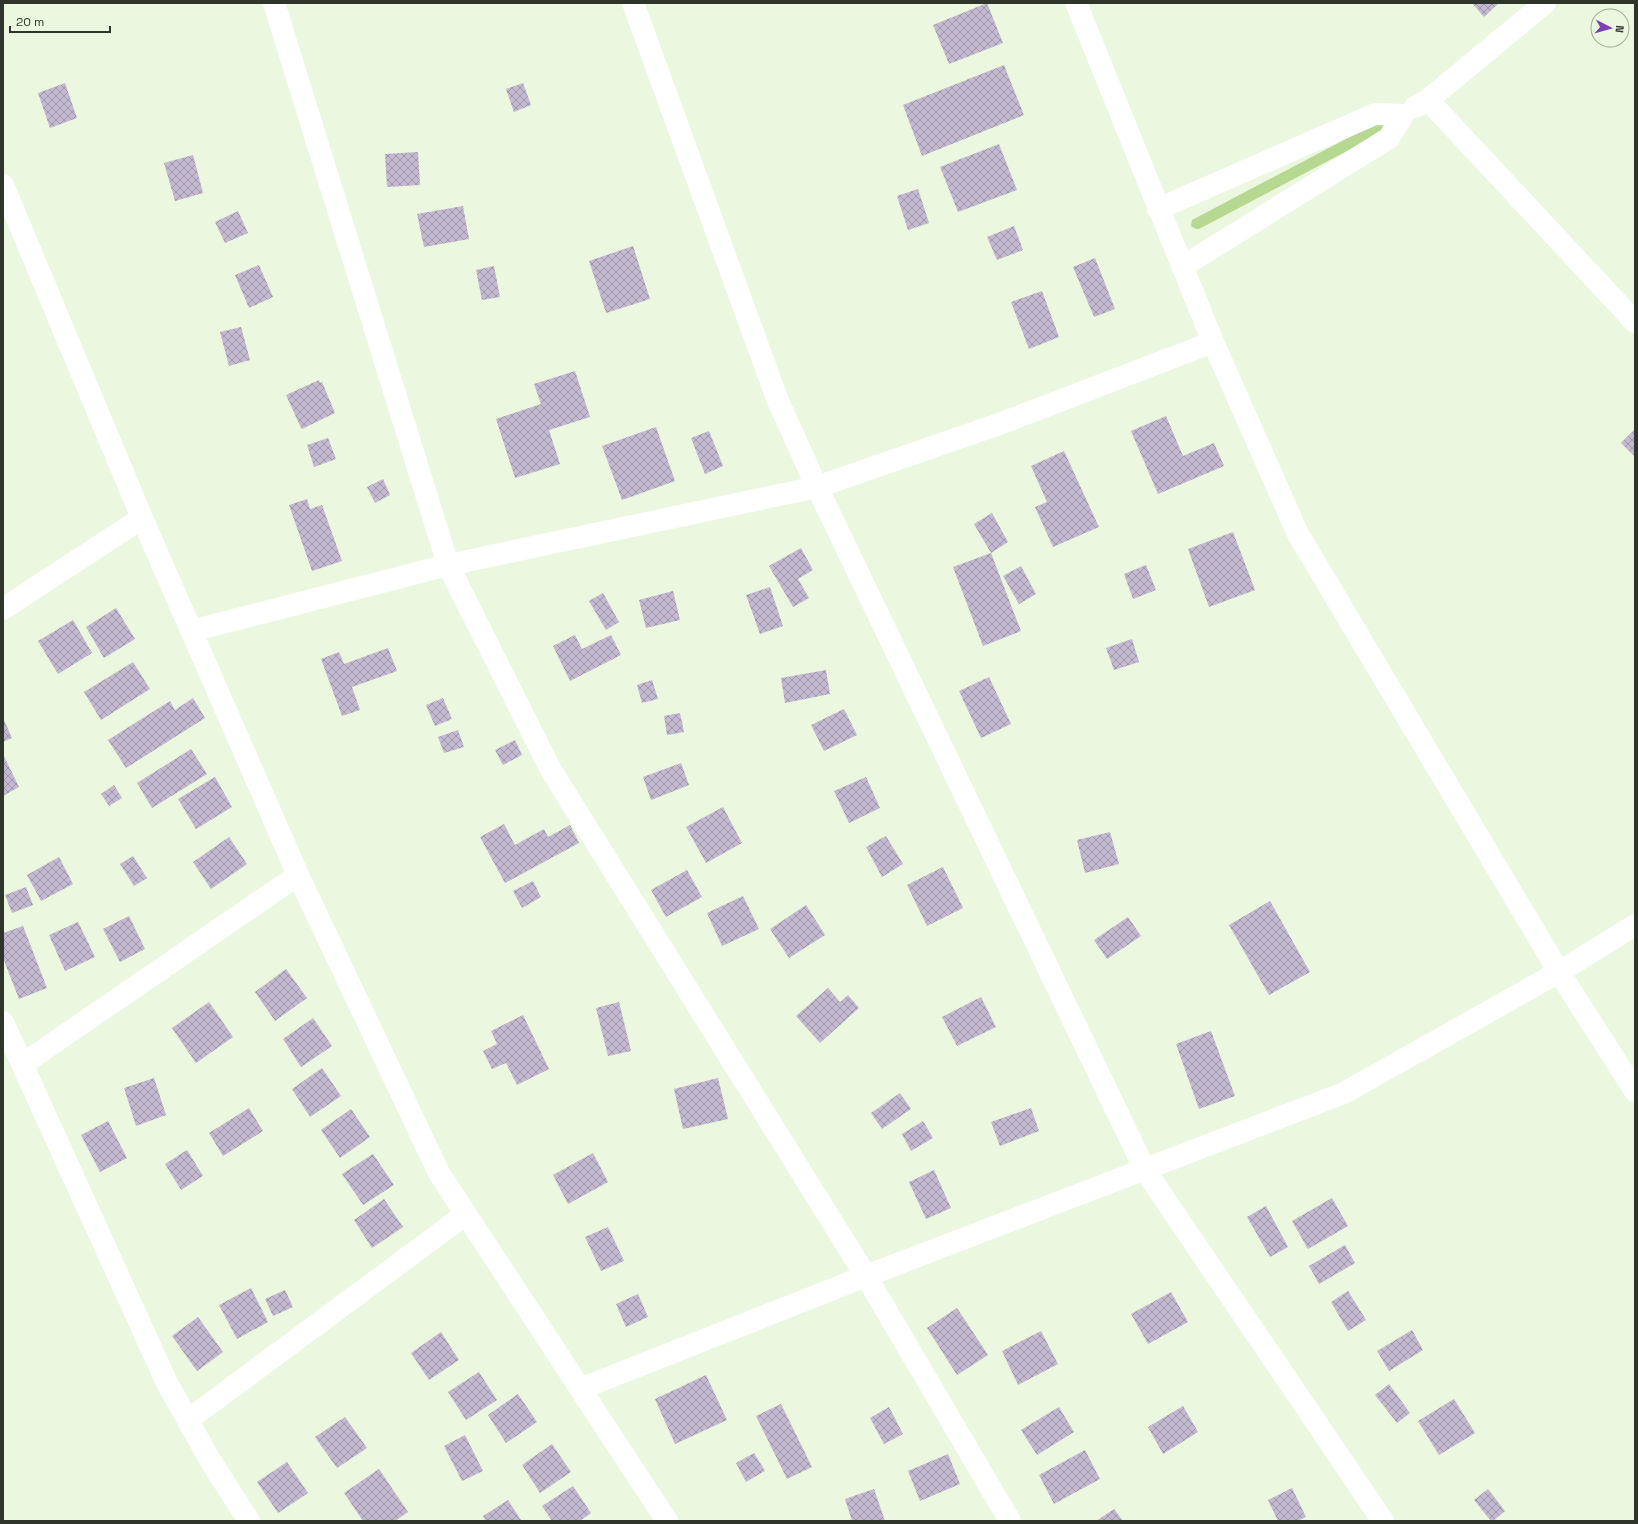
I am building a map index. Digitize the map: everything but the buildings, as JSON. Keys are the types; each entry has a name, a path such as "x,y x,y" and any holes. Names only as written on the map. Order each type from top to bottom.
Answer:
{"street":[{"path":"274,3 448,565 552,770 866,1276 1010,1521"},
{"path":"633,3 778,401 817,487 1145,1170 1383,1521"},
{"path":"1076,3 1213,342 1298,534 1559,972 1635,1091"},
{"path":"1158,209 1375,114 1402,115 1428,100 1545,3"},
{"path":"1428,100 1635,322"},
{"path":"1182,267 1390,138 1402,115"},
{"path":"3,185 142,518 298,875 439,1173 667,1521"},
{"path":"191,631 448,565 817,487 1002,423 1213,342"},
{"path":"3,609 142,518"},
{"path":"23,1064 298,875"},
{"path":"580,1389 866,1276 1344,1093 1559,972 1635,925"},
{"path":"3,1022 167,1383 210,1460 249,1521"},
{"path":"188,1420 466,1214"}],"green space":[{"path":"1380,121 1385,123 1385,131 1199,229 1191,226 1192,220"}]}
